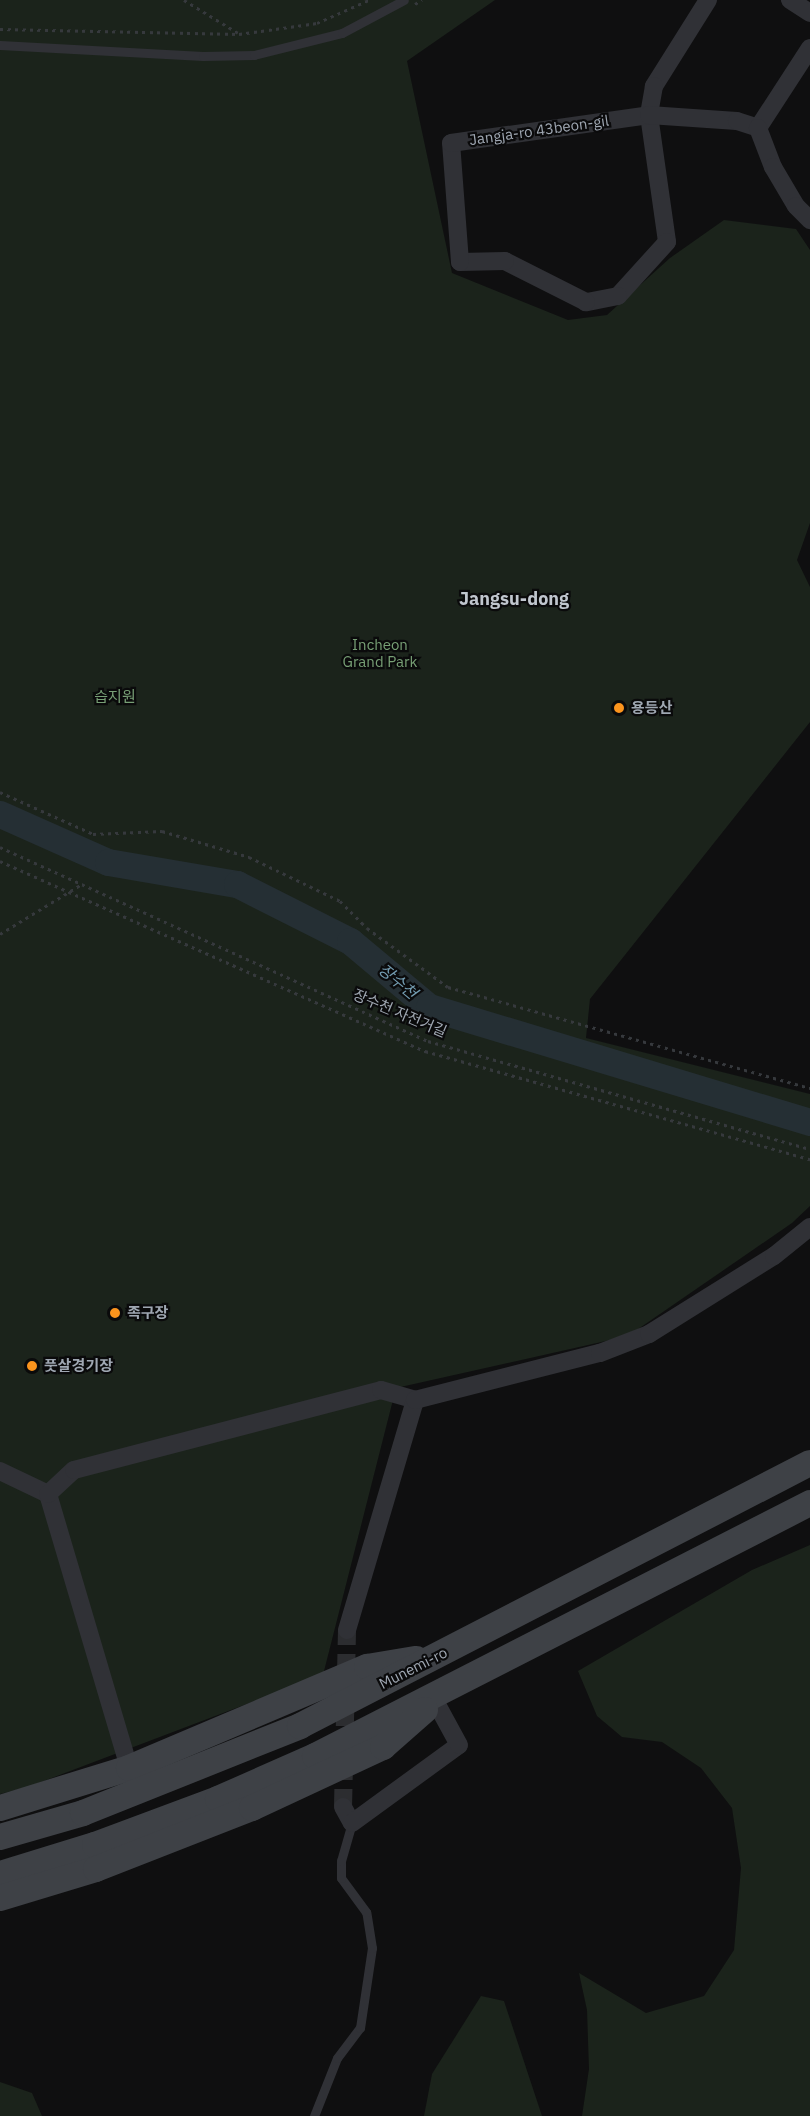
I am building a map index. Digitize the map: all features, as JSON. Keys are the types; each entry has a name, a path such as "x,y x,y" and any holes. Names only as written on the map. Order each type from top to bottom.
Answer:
{"main road":[{"name":"Munemi-ro","path":"0,1837 82,1813 300,1726 810,1462"},
{"path":"0,1874 95,1845 218,1799 315,1756 810,1503"},
{"path":"0,1808 129,1768 367,1667 438,1656"},
{"path":"0,1898 96,1869 252,1808 383,1747 455,1684"}],"street":[{"name":"Jangja-ro 43beon-gil","path":"650,115 451,143 460,262 505,261 586,302 618,296 667,242 650,115 654,86 708,0"},
{"path":"790,0 810,13"},
{"path":"758,128 810,48"},
{"path":"650,115 737,121 758,128"},
{"path":"758,128 773,167 796,206 810,220"},
{"path":"48,1494 74,1470 381,1390 415,1400 600,1353 649,1334 774,1256 810,1227"},
{"path":"347,1630 415,1400"},
{"path":"0,1471 48,1494 129,1768"},
{"path":"348,1815 459,1745 435,1701"}],"lane":[{"path":"0,45 203,56 254,55 342,33 404,0"},
{"path":"314,2116 337,2058 360,2028 372,1948 366,1912 341,1878 341,1861 348,1815"}],"path":[{"path":"184,0 239,34"},
{"path":"0,29 239,34 317,23 369,0"},
{"path":"0,792 93,834 162,831 249,857 340,901 367,928 448,987 810,1088"},
{"name":"장수천 자전거길","path":"0,847 428,1041 810,1149"},
{"path":"0,861 425,1051 810,1159"},
{"path":"0,934 82,884"}],"green space":[{"name":"Incheon Grand Park","path":"0,0 495,0 407,61 452,273 568,320 607,315 670,258 724,220 796,229 810,250 810,523 797,560 810,587 810,722 590,999 586,1038 810,1094 810,1206 792,1223 628,1336 396,1388 323,1675 28,1787 0,1794"},
{"path":"810,1545 810,2116 582,2116 589,2069 587,2010 579,1973 646,2013 704,1996 734,1950 741,1868 732,1808 701,1768 662,1742 622,1737 597,1716 578,1671 752,1570"},
{"path":"481,1996 504,2001 542,2116 424,2116 432,2074"},
{"path":"0,2082 32,2093 42,2116 0,2116"}],"waterway":[{"name":"장수천","path":"0,814 108,862 237,884 350,941 429,1007 810,1122"}],"tunnel":[{"path":"343,1807 347,1630"}],"place":[{"name":"용등산","path":"619,708"},
{"name":"족구장","path":"115,1313"},
{"name":"풋살경기장","path":"32,1366"}],"district":[{"name":"Jangsu-dong","path":"514,599"}],"park label":[{"name":"습지원","path":"115,697"}]}
